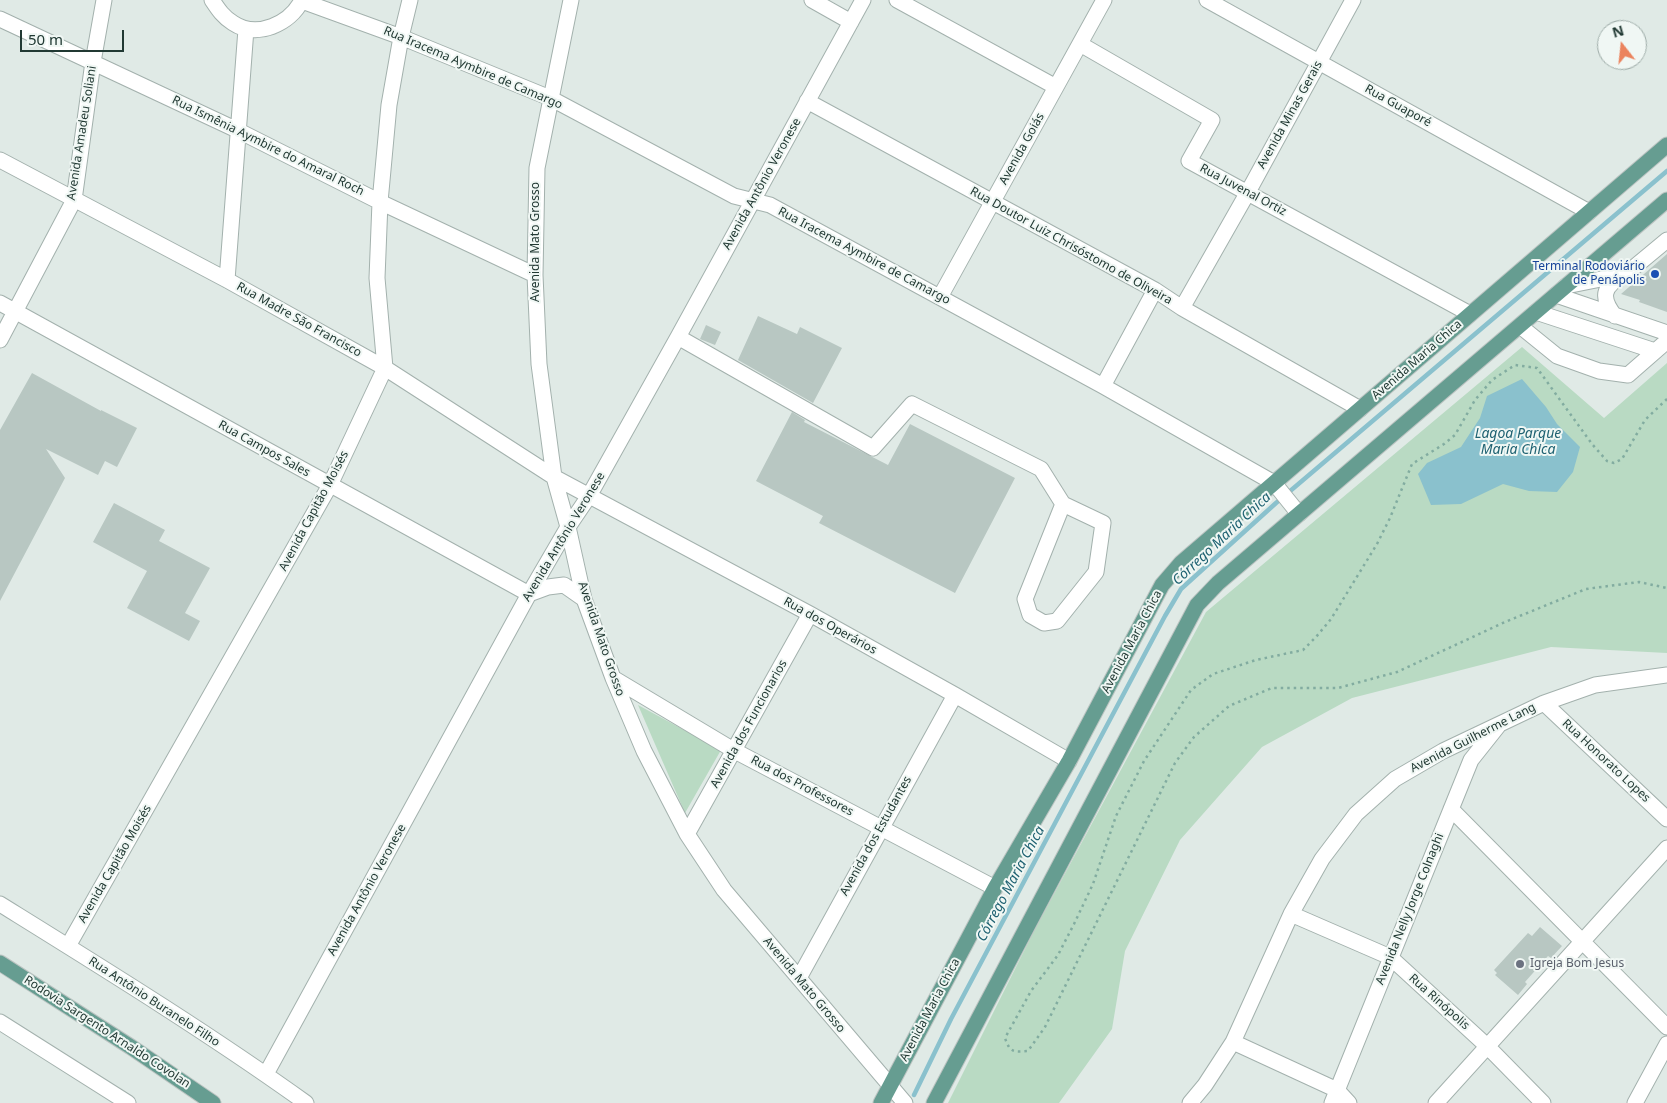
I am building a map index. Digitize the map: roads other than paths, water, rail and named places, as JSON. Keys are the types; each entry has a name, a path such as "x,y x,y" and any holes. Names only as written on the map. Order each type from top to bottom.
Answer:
{"main road":[{"name":"Avenida Maria Chica","path":"881,1103 995,888 1069,761 1162,585 1181,562 1276,484 1360,409 1667,145"},
{"path":"934,1103 1197,605 1298,512 1667,200"},
{"name":"Rodovia Sargento Arnaldo Covolan","path":"0,962 213,1103"}],"street":[{"name":"Avenida Amadeu Soliani","path":"0,340 74,200 93,62 104,0"},
{"path":"212,0 220,13 233,24 246,29 227,280"},
{"path":"385,368 377,278 380,202 390,105 401,37 410,0"},
{"name":"Avenida Mato Grosso","path":"571,0 537,168 534,275 539,364 554,477 568,527 584,599 613,678 644,751 687,834 724,890 905,1103"},
{"path":"812,0 851,22"},
{"name":"Avenida Antônio Veronese","path":"266,1074 529,594 568,527 589,496 863,0"},
{"path":"897,0 1056,86"},
{"name":"Avenida Goiás","path":"940,297 1104,0"},
{"name":"Rua Guaporé","path":"1207,0 1589,212"},
{"name":"Avenida Minas Gerais","path":"1182,308 1248,192 1352,0"},
{"name":"Rua Iracema Aymbire de Camargo","path":"246,29 262,29 279,24 292,14 302,1 401,37 550,98 734,196 770,205 1102,386 1276,484"},
{"name":"Rua Ismênia Aymbire do Amaral Roch","path":"0,19 237,130 380,202 534,275"},
{"name":"Rua Juvenal Ortiz","path":"1080,44 1212,120 1190,161 1470,314"},
{"name":"Rua Doutor Luiz Chrisóstomo de Oliveira","path":"807,101 1155,290 1182,308 1360,409"},
{"name":"Rua Madre São Francisco","path":"0,160 227,280 385,368 554,477 589,496"},
{"path":"1615,316 1607,305 1606,293 1608,286 1626,274 1667,240"},
{"path":"1561,291 1626,274"},
{"path":"1102,386 1155,290"},
{"path":"1561,291 1615,316 1667,333"},
{"name":"Rua Campos Sales","path":"0,303 529,594"},
{"path":"1536,312 1655,351"},
{"path":"1520,326 1557,356 1599,371 1628,375 1667,341"},
{"path":"678,337 873,448 912,404 1041,469 1063,504 1103,523 1096,572 1057,621 1044,623 1030,615 1025,599 1063,504"},
{"name":"Avenida Capitão Moisés","path":"68,946 330,485 385,368"},
{"path":"1276,484 1298,512"},
{"name":"Rua dos Operários","path":"589,496 810,614 1069,761"},
{"path":"529,594 548,587 564,585 584,599"},
{"name":"Avenida dos Funcionarios","path":"687,834 810,614"},
{"name":"Avenida Guilherme Lang","path":"1190,1103 1205,1086 1233,1042 1291,914 1322,859 1356,814 1395,779 1443,751 1544,703 1595,686 1667,675"},
{"name":"Rua dos Professores","path":"613,678 735,751 995,888"},
{"name":"Avenida dos Estudantes","path":"798,978 955,695"},
{"name":"Rua Honorato Lopes","path":"1544,703 1667,819"},
{"name":"Avenida Nelly Jorge Colnaghi","path":"1334,1096 1471,760 1502,722"},
{"path":"1451,809 1667,1027"},
{"path":"1436,1103 1667,848"},
{"name":"Rua Antônio Buranelo Filho","path":"0,904 266,1074 306,1103"},
{"name":"Rua Rinópolis","path":"1291,914 1390,958 1487,1046 1543,1103"},
{"path":"0,1022 128,1103"},
{"path":"1233,1042 1349,1103"},
{"path":"1635,1103 1667,1044"}],"water":[{"name":"Lagoa Parque Maria Chica","path":"1522,379 1546,407 1557,424 1580,447 1573,472 1557,492 1529,491 1503,484 1461,504 1431,505 1418,474 1427,463 1461,447 1480,418 1487,396"}],"waterway":[{"name":"Córrego Maria Chica","path":"914,1095 951,1019 1181,589 1276,503 1667,171"}],"place":[{"name":"Terminal Rodoviário de Penápolis","path":"1655,274"},
{"name":"Igreja Bom Jesus","path":"1520,964"}]}
